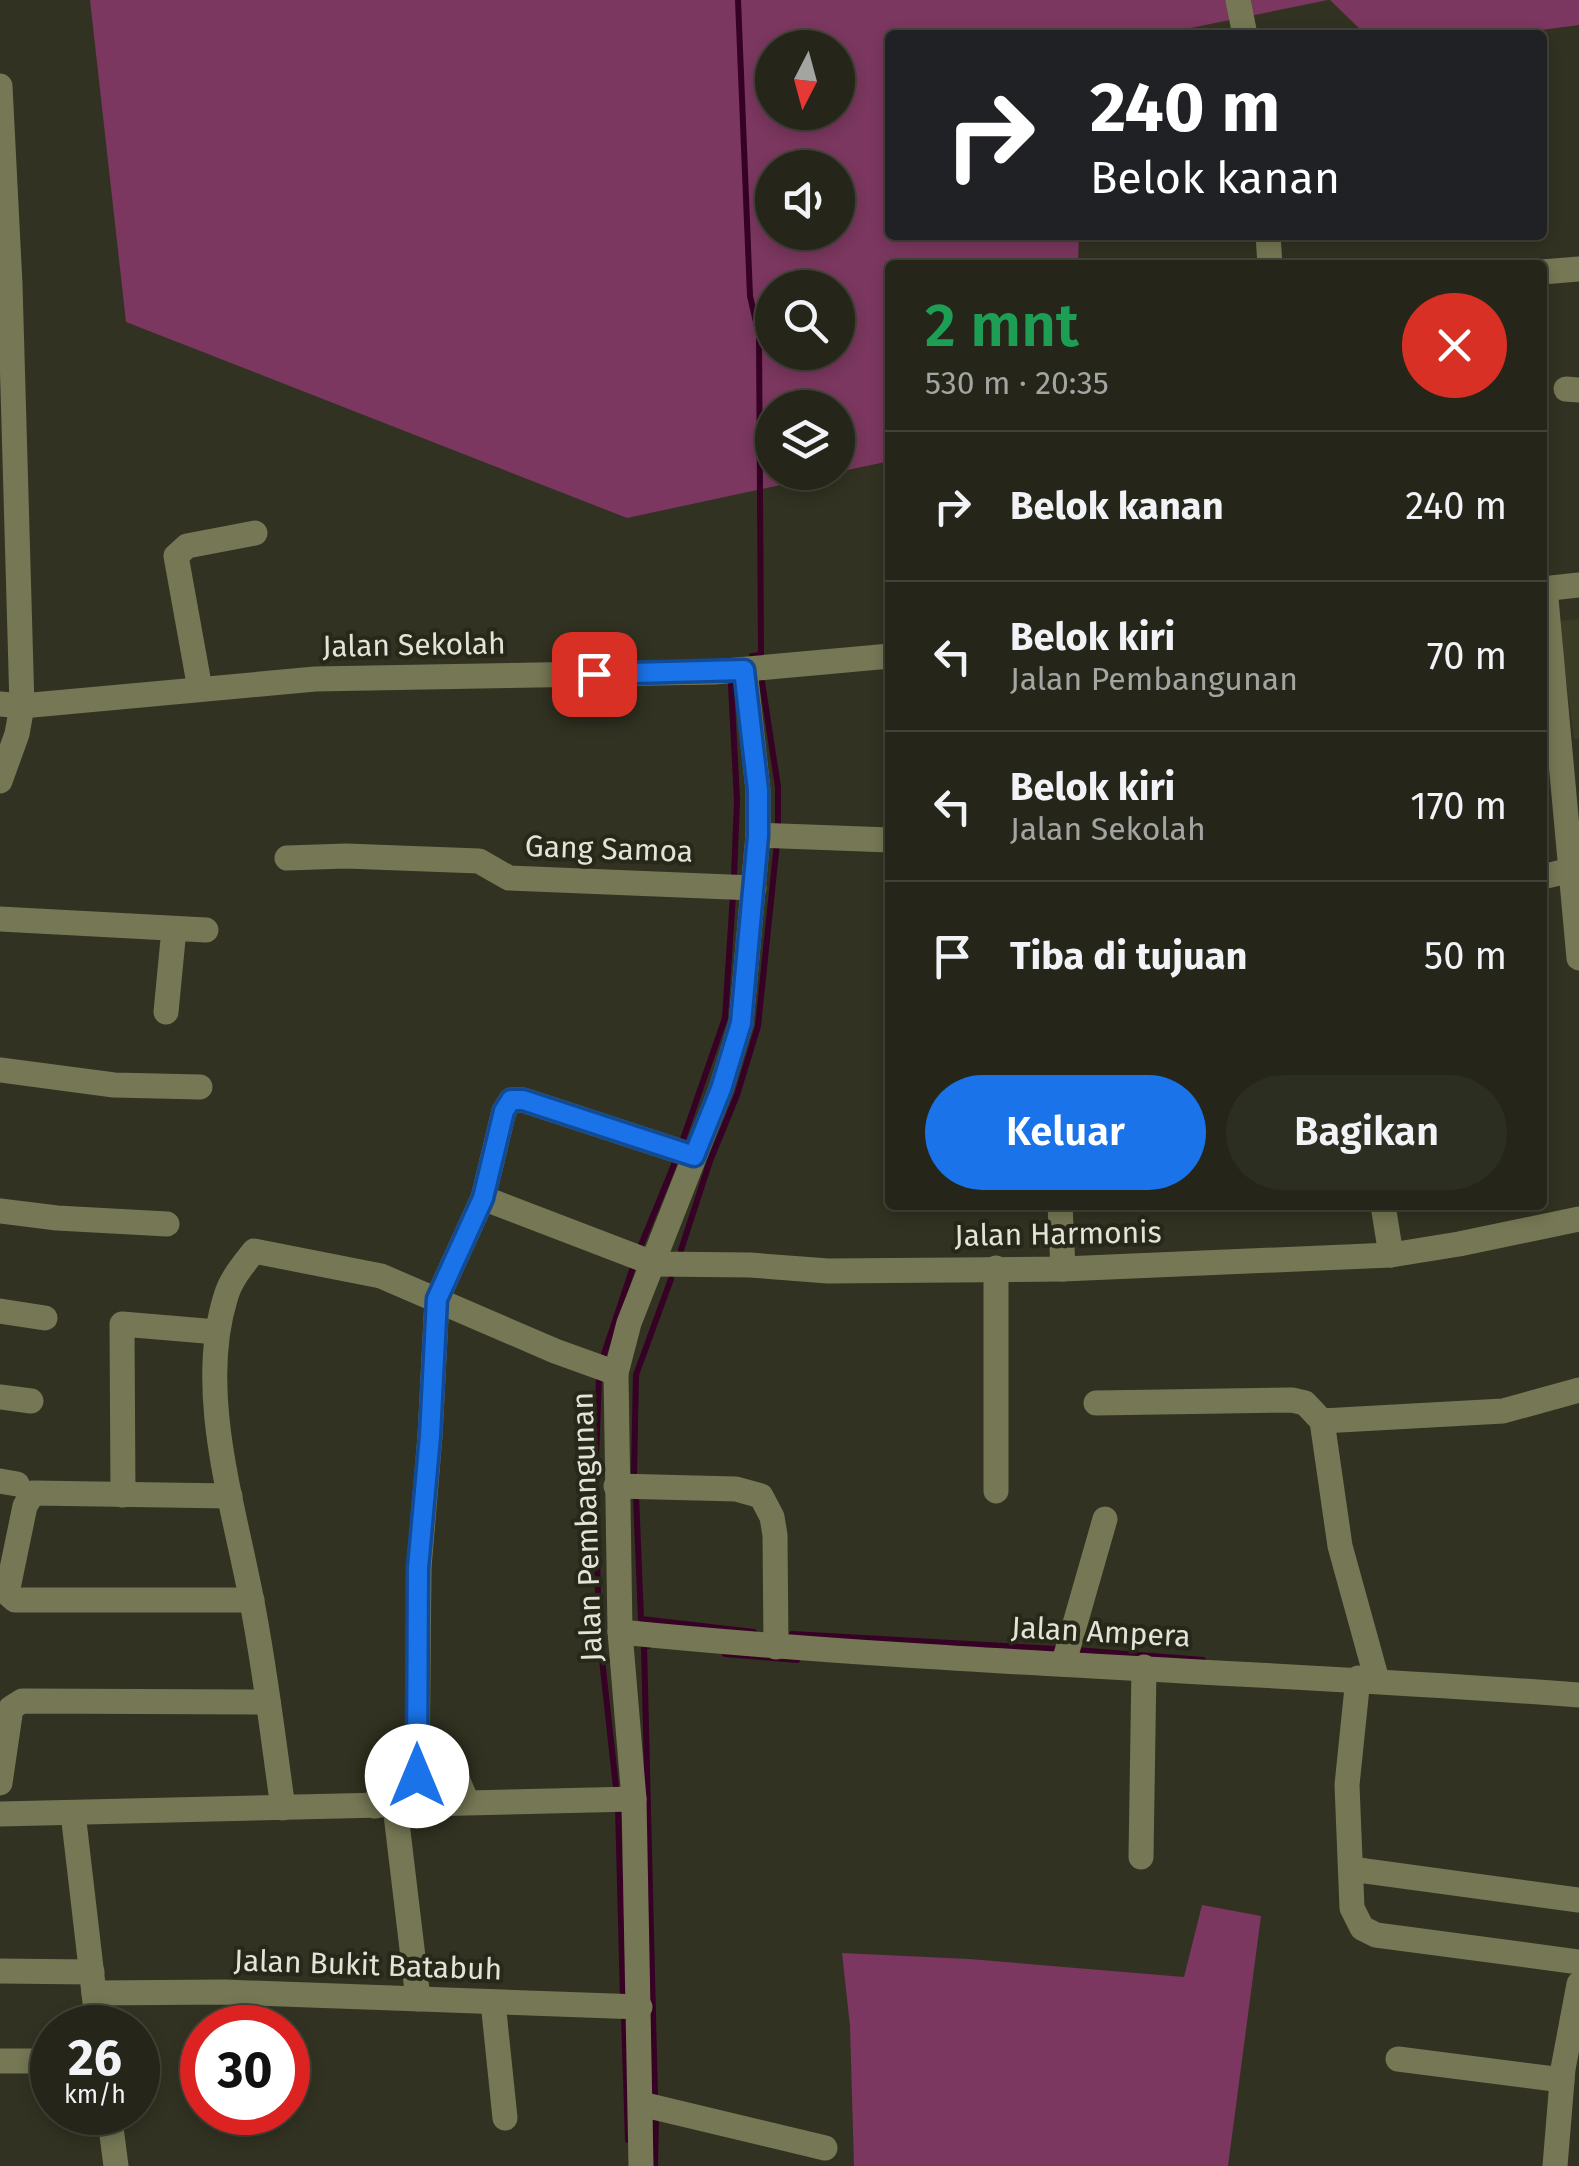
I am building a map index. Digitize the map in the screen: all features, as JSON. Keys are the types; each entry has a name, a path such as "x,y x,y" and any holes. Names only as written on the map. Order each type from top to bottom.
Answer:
{"street":[{"path":"1238,0 1243,30"},
{"path":"0,86 11,705 17,734 0,781"},
{"path":"1547,272 1579,270"},
{"path":"200,689 176,556 187,546 255,533"},
{"path":"1547,588 1579,585"},
{"name":"Jalan Sekolah","path":"11,705 314,678 744,670 885,656"},
{"path":"1547,668 1551,774 1572,817 1571,870 1579,958"},
{"name":"Jalan Pembangunan","path":"641,2166 634,1799 620,1632 616,1373 630,1323 721,1089 741,1023 758,836 758,790 744,670"},
{"path":"758,836 885,840"},
{"name":"Gang Samoa","path":"288,858 479,860 510,878 754,888"},
{"path":"1547,876 1571,870"},
{"path":"0,920 206,930"},
{"path":"166,1012 174,929"},
{"path":"0,1070 114,1085 200,1086"},
{"path":"417,1776 418,1568 437,1299 483,1198 504,1111 511,1100 523,1100 694,1156"},
{"path":"483,1198 655,1264"},
{"path":"1060,1210 1063,1269"},
{"path":"1384,1210 1391,1255"},
{"path":"0,1211 167,1224"},
{"name":"Jalan Harmonis","path":"655,1264 828,1271 1063,1269 1391,1255 1579,1219"},
{"path":"283,1808 252,1600 230,1496 213,1384 216,1332 226,1292 254,1251 381,1276 616,1373"},
{"path":"996,1268 996,1491"},
{"path":"0,1311 45,1318"},
{"path":"123,1496 122,1324 216,1332"},
{"path":"1322,1421 1503,1411 1579,1390"},
{"path":"0,1397 31,1401"},
{"path":"1096,1403 1292,1400 1305,1403 1322,1421 1340,1546 1367,1679 1347,1785 1356,1918 1362,1928 1376,1935 1579,1962"},
{"path":"616,1486 736,1489 761,1496 776,1535 776,1647"},
{"path":"230,1496 33,1493 24,1506 5,1564 8,1592 15,1600 252,1600"},
{"path":"1064,1662 1105,1518"},
{"name":"Jalan Ampera","path":"620,1632 776,1647 1579,1694"},
{"path":"1141,1857 1144,1667"},
{"path":"0,1784 4,1726 11,1708 22,1701 268,1702"},
{"path":"418,1999 383,1784 392,1778 443,1774 458,1780 467,1802"},
{"path":"0,1814 634,1799"},
{"path":"72,1813 96,2005"},
{"path":"1352,1870 1579,1900"},
{"name":"Jalan Bukit Batabuh","path":"0,1970 224,1992 640,2007"},
{"path":"1555,2166 1579,1984"},
{"path":"493,2002 506,2118"},
{"path":"1398,2059 1568,2073"},
{"path":"0,2061 30,2061"},
{"path":"641,2104 824,2148"},
{"path":"113,2135 116,2166"}],"shaded area":[{"path":"90,0 1328,0 1181,30 885,30 885,240 1079,240 1078,260 885,260 885,462 855,468 855,390 755,390 757,490 627,518 126,322"},
{"path":"1330,0 1579,0 1579,25 1540,30 1361,30"},
{"path":"1579,619 1579,739 1574,739 1558,621"},
{"path":"1202,1905 1261,1916 1228,2166 854,2166 850,2026 842,1953 1184,1977"}],"waterway":[{"path":"738,0 750,296 759,335 761,655 752,656"},
{"path":"762,682 778,787 778,829"},
{"path":"731,685 737,800 734,877"},
{"path":"681,1250 758,1026 777,843"},
{"path":"681,1145 725,1018 733,895"},
{"path":"639,1250 678,1155"},
{"path":"604,1354 633,1267"},
{"path":"634,1474 636,1375 671,1279"},
{"path":"599,1378 595,1485 599,1632 616,1787"},
{"path":"636,1495 641,1619 754,1632"},
{"path":"792,1634 1056,1649"},
{"path":"648,1646 644,1646 655,2098"},
{"path":"1076,1650 1203,1660"},
{"path":"725,1654 797,1660"},
{"path":"618,1806 623,1998"},
{"path":"624,2017 628,2140"},
{"path":"655,2166 656,2119"}],"route":[{"path":"417,1776 418,1568 437,1299 483,1198 504,1111 511,1100 523,1100 694,1156 721,1089 741,1023 758,836 754,740 744,670 594,674"}]}
